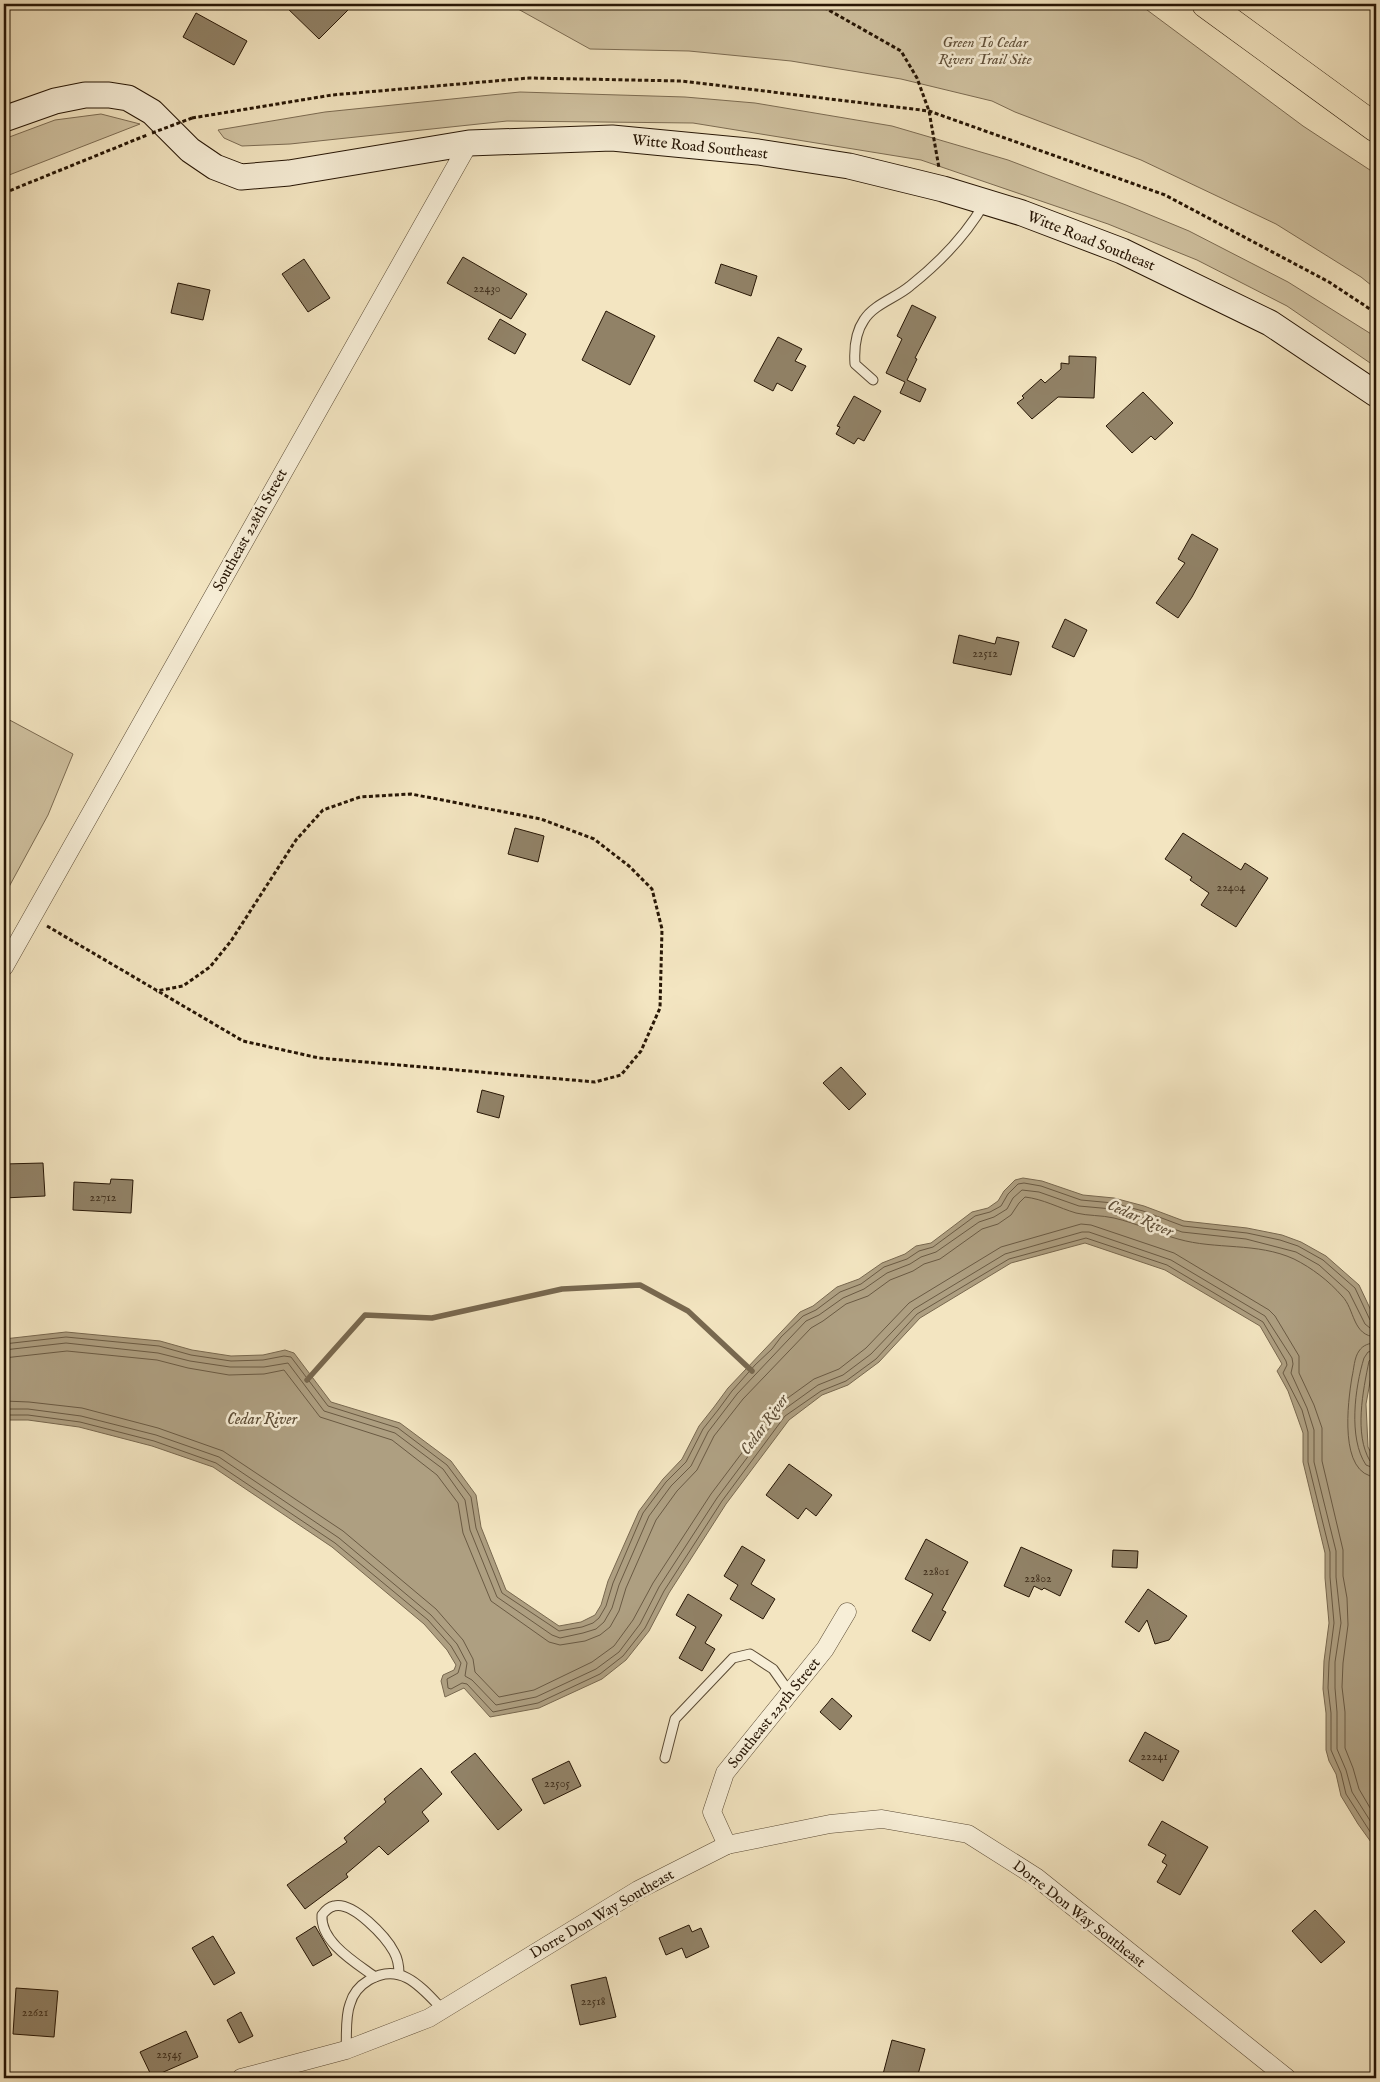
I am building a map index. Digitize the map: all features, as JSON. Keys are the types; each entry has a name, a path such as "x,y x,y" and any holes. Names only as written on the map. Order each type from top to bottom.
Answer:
{"main road":[{"path":"1206,4 1376,128"}],"street":[{"name":"Witte Road Southeast","path":"4,119 54,101 85,95 109,95 128,98 152,112 190,150 215,167 241,176 289,173 469,143 612,138 758,152 849,166 985,201 1122,251 1270,323 1376,394"},
{"name":"Southeast 228th Street","path":"4,967 469,143"},
{"name":"Southeast 225th Street","path":"727,1845 712,1812 717,1792 725,1773 825,1649 847,1612"},
{"name":"Dorre Don Way Southeast","path":"241,2078 346,2050 429,2018 638,1890 727,1845 830,1824 882,1819 968,1834 1036,1877 1286,2078"}],"lane":[{"path":"873,380 855,364 854,347 864,319 880,305 909,287 931,268 962,236 985,201"},
{"path":"665,1758 675,1719 733,1658 750,1654 773,1669 790,1693"},
{"path":"375,1977 353,1960 325,1932 321,1922 322,1914 327,1909 335,1905 344,1906 367,1920 380,1932 394,1952 399,1974"},
{"path":"346,2050 349,2005 360,1986 375,1977 392,1972 399,1974 413,1981 443,2010"}],"path":[{"path":"818,4 901,51 917,78 929,111 943,189"},
{"path":"4,193 192,118 332,95 529,78 682,81 929,111 1165,195 1329,282 1376,313"},
{"path":"32,917 156,991 243,1041 319,1058 595,1082 621,1075 641,1051 660,1008 662,929 652,889 629,866 594,839 541,820 411,794 360,796 323,810 301,834 231,941 210,967 183,986 156,991"}],"green space":[{"name":"Green To Cedar Rivers Trail Site","path":"509,4 1139,4 1303,126 1376,174 1376,289 1361,277 1276,224 1141,160 1015,112 992,101 901,79 791,61 689,51 590,49"},
{"path":"520,92 685,97 755,103 892,126 1008,160 1189,231 1288,282 1376,337 1376,367 1287,306 1197,260 1108,224 921,160 693,123 507,121 290,144 242,146 224,138 218,130 325,112"},
{"path":"101,114 140,124 4,177 4,139 55,120"},
{"path":"4,717 73,754 48,815 4,896"}],"water":[{"name":"Cedar River","path":"1023,1178 1042,1181 1083,1195 1114,1198 1144,1206 1184,1221 1247,1228 1282,1235 1301,1242 1326,1256 1359,1285 1376,1321 1375,1355 1366,1404 1368,1447 1376,1462 1376,1849 1341,1796 1336,1774 1326,1750 1326,1713 1323,1689 1324,1661 1329,1623 1325,1553 1303,1462 1303,1433 1288,1391 1277,1371 1282,1364 1260,1326 1165,1270 1085,1243 1011,1263 920,1318 879,1362 848,1385 822,1395 789,1420 726,1504 669,1593 649,1631 626,1660 602,1679 539,1708 490,1717 464,1688 445,1697 441,1681 443,1675 454,1670 456,1665 447,1650 424,1624 332,1547 213,1467 152,1446 79,1427 28,1420 4,1420 4,1339 66,1332 160,1341 192,1350 231,1356 263,1355 285,1350 294,1353 331,1402 400,1423 451,1461 476,1495 481,1527 506,1590 559,1626 581,1622 595,1615 601,1605 608,1581 639,1511 663,1479 682,1459 699,1426 728,1388 800,1312 813,1306 837,1287 859,1279 882,1263 905,1254 916,1246 931,1243 972,1212 988,1208 998,1201 1004,1191 1015,1180"}],"building":[{"path":"283,4 354,4 319,39"},
{"path":"196,13 247,41 234,65 183,37"},
{"path":"463,257 527,294 511,319 447,283"},
{"path":"304,259 330,298 308,312 282,274"},
{"path":"721,264 757,276 751,296 715,283"},
{"path":"178,283 210,290 203,320 171,313"},
{"path":"912,305 936,317 915,358 917,359 907,380 926,389 920,402 900,393 905,382 886,373 902,339 897,336"},
{"path":"606,311 655,336 630,385 582,360"},
{"path":"500,319 526,334 515,354 488,339"},
{"path":"778,337 802,349 795,361 806,366 792,391 777,383 773,391 754,381"},
{"path":"1069,356 1096,357 1094,398 1058,397 1032,419 1017,403 1041,379 1045,383 1061,369 1061,363 1069,364"},
{"path":"1143,392 1173,423 1155,440 1151,436 1132,453 1106,426"},
{"path":"854,396 881,411 864,441 858,438 854,444 836,434 840,427 837,426"},
{"path":"1192,534 1218,549 1192,597 1178,618 1156,603 1185,563 1178,559"},
{"path":"1065,619 1087,630 1074,657 1052,647"},
{"path":"959,635 995,644 997,637 1019,642 1011,675 953,663"},
{"path":"515,828 544,836 538,862 508,854"},
{"path":"1183,833 1241,870 1245,863 1268,878 1236,927 1201,905 1209,893 1190,880 1192,877 1165,859"},
{"path":"841,1067 866,1094 849,1110 823,1083"},
{"path":"482,1090 504,1096 499,1118 477,1112"},
{"path":"43,1163 45,1196 4,1198 4,1164"},
{"path":"111,1179 133,1180 131,1213 73,1210 74,1182 110,1184"},
{"path":"789,1464 832,1495 816,1516 806,1508 798,1519 766,1495"},
{"path":"926,1539 968,1562 942,1610 946,1612 930,1641 912,1631 933,1594 905,1579"},
{"path":"742,1546 765,1560 751,1584 775,1599 763,1619 730,1599 738,1585 724,1576"},
{"path":"1021,1547 1072,1570 1060,1596 1044,1588 1042,1590 1034,1586 1029,1597 1004,1586"},
{"path":"1113,1550 1138,1551 1137,1568 1112,1567"},
{"path":"1148,1589 1187,1616 1169,1640 1155,1644 1147,1620 1139,1632 1125,1622"},
{"path":"688,1594 722,1615 705,1643 715,1649 702,1671 679,1658 696,1627 676,1615"},
{"path":"832,1698 852,1716 840,1730 820,1712"},
{"path":"1145,1732 1179,1751 1163,1781 1129,1761"},
{"path":"475,1753 522,1810 498,1830 451,1772"},
{"path":"569,1761 581,1786 544,1804 532,1779"},
{"path":"421,1768 442,1794 422,1812 429,1821 388,1855 379,1846 346,1874 348,1877 305,1909 287,1885 347,1842 344,1838 386,1802 384,1799"},
{"path":"1162,1821 1208,1847 1180,1895 1157,1882 1167,1865 1162,1862 1166,1855 1148,1845"},
{"path":"1315,1910 1345,1942 1321,1963 1292,1931"},
{"path":"689,1925 692,1932 701,1928 709,1947 686,1958 682,1948 666,1955 659,1938"},
{"path":"315,1926 332,1955 313,1966 296,1938"},
{"path":"213,1936 235,1973 214,1985 192,1948"},
{"path":"606,1977 616,2017 580,2025 571,1985"},
{"path":"16,1988 58,1991 54,2037 13,2034"},
{"path":"241,2012 253,2036 239,2043 227,2020"},
{"path":"186,2031 198,2057 152,2077 140,2052"},
{"path":"892,2040 925,2049 917,2078 882,2078"}],"waterway":[{"path":"307,1380 365,1315 432,1318 562,1289 640,1285 688,1311 752,1371"}]}
